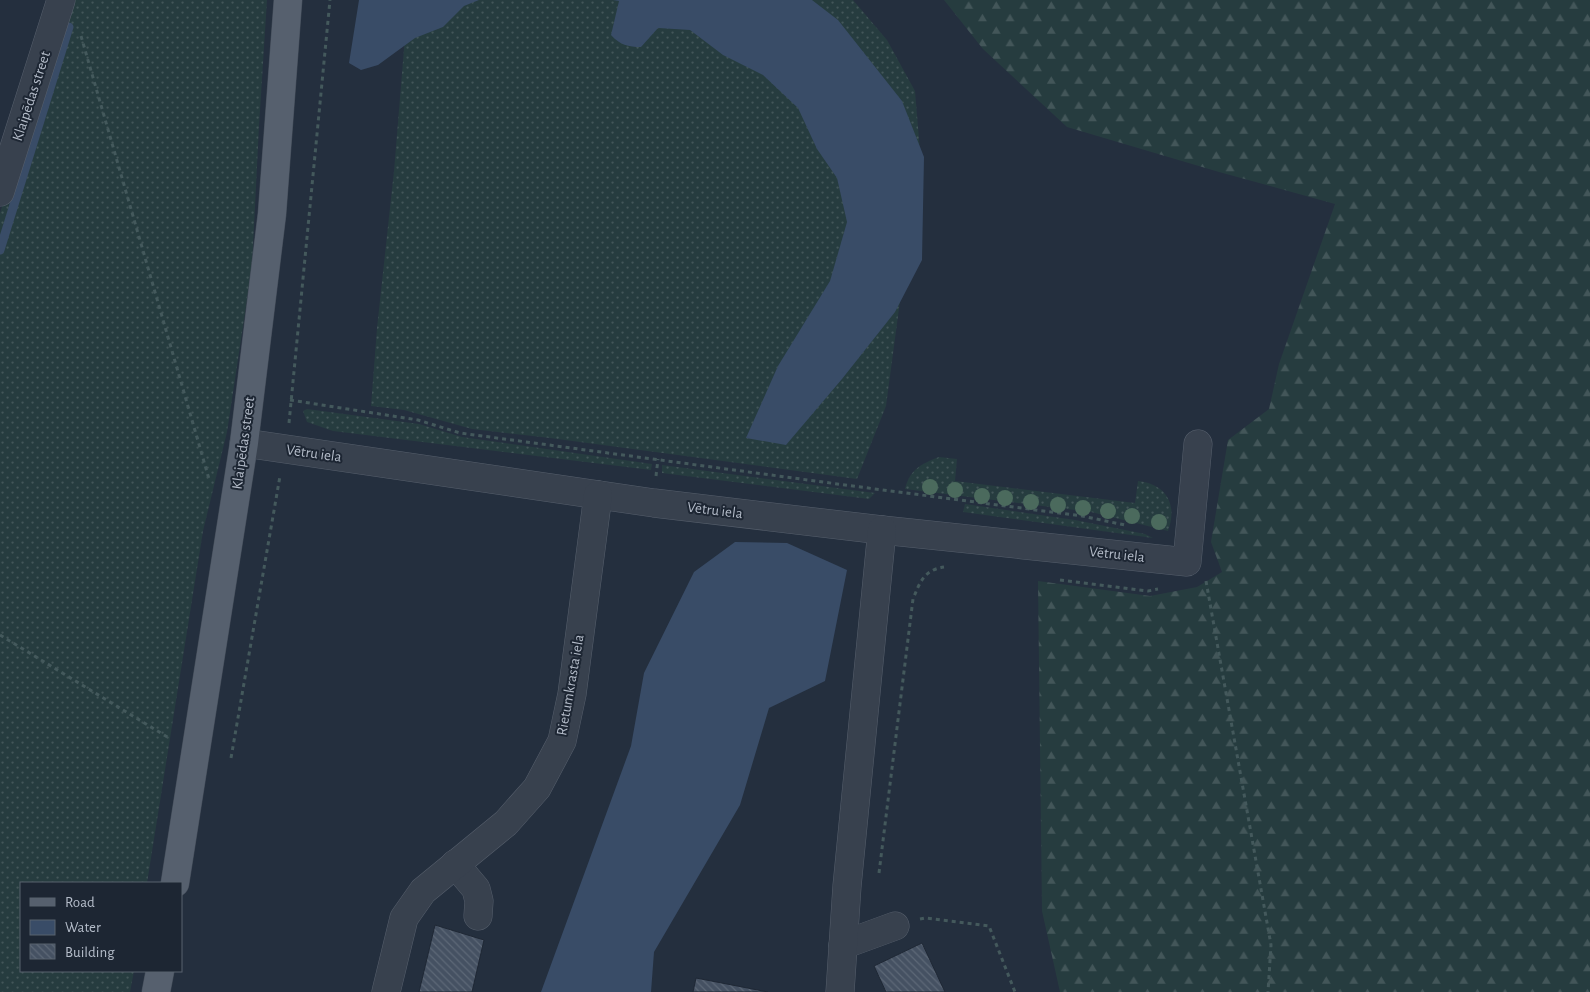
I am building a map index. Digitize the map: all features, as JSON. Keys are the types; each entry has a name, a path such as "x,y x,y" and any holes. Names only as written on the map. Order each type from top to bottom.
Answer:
{"main road":[{"name":"Klaipēdas street","path":"175,882 244,443 272,214 288,0"},
{"path":"156,992 160,972"}],"street":[{"name":"Klaipēdas street","path":"0,192 61,0"},
{"name":"Vētru iela","path":"244,443 598,496 882,530 1187,562"},
{"path":"1187,562 1198,444"},
{"name":"Rietumkrasta iela","path":"386,992 404,918 423,891 506,823 537,788 562,741 572,694 598,496"},
{"path":"840,992 882,530"},
{"path":"455,864 476,889 480,901 478,916"},
{"path":"842,954 895,926"},
{"path":"842,954 857,992"}],"path":[{"path":"289,419 330,0"},
{"path":"79,28 210,482"},
{"path":"290,400 418,420 460,433 1082,516 1128,526"},
{"path":"231,758 285,449"},
{"path":"1187,562 1205,577 1271,945 1268,992"},
{"path":"879,875 913,598 923,577 935,568 952,565"},
{"path":"0,634 172,739"},
{"path":"895,926 925,918 989,926 1015,992"}],"green space":[{"path":"67,0 267,0 252,267 227,432 203,531 147,882 20,882 20,972 134,972 130,992 0,992 0,213"},
{"path":"408,0 853,0 887,40 915,91 920,151 886,406 857,479 472,429 404,410 371,406 377,328 394,171"},
{"path":"944,0 1590,0 1590,992 1060,992 1042,911 1038,581 1150,596 1197,587 1222,572 1211,542 1228,440 1269,409 1279,364 1335,204 1067,127 983,49"},
{"path":"307,409 419,424 462,437 652,464 651,470 333,431 307,422 303,411"},
{"path":"939,457 957,459 955,481 1135,503 1138,481 1148,483 1156,486 1167,497 1170,504 1171,521 1168,531 1091,512 905,489 907,482 917,468"},
{"path":"662,465 875,493 869,499 662,473"},
{"path":"965,504 1075,520 1145,534 1153,538 963,512"}],"water":[{"path":"359,0 479,0 464,6 443,27 415,38 378,65 361,70 349,63"},
{"path":"613,0 812,0 838,20 902,101 924,157 922,260 895,312 786,445 746,438 778,366 830,281 847,222 837,178 817,149 798,108 763,75 723,55 690,30 658,28 641,47 628,46 621,43 611,35 619,1"},
{"path":"735,542 787,543 847,570 825,681 769,708 740,805 654,952 651,992 541,992 631,746 644,673 694,572"}],"building":[{"path":"435,925 484,940 472,992 419,992"},
{"path":"922,943 945,992 886,992 874,966"},
{"path":"696,978 768,992 693,992"}],"waterway":[{"path":"0,250 69,27"}]}
